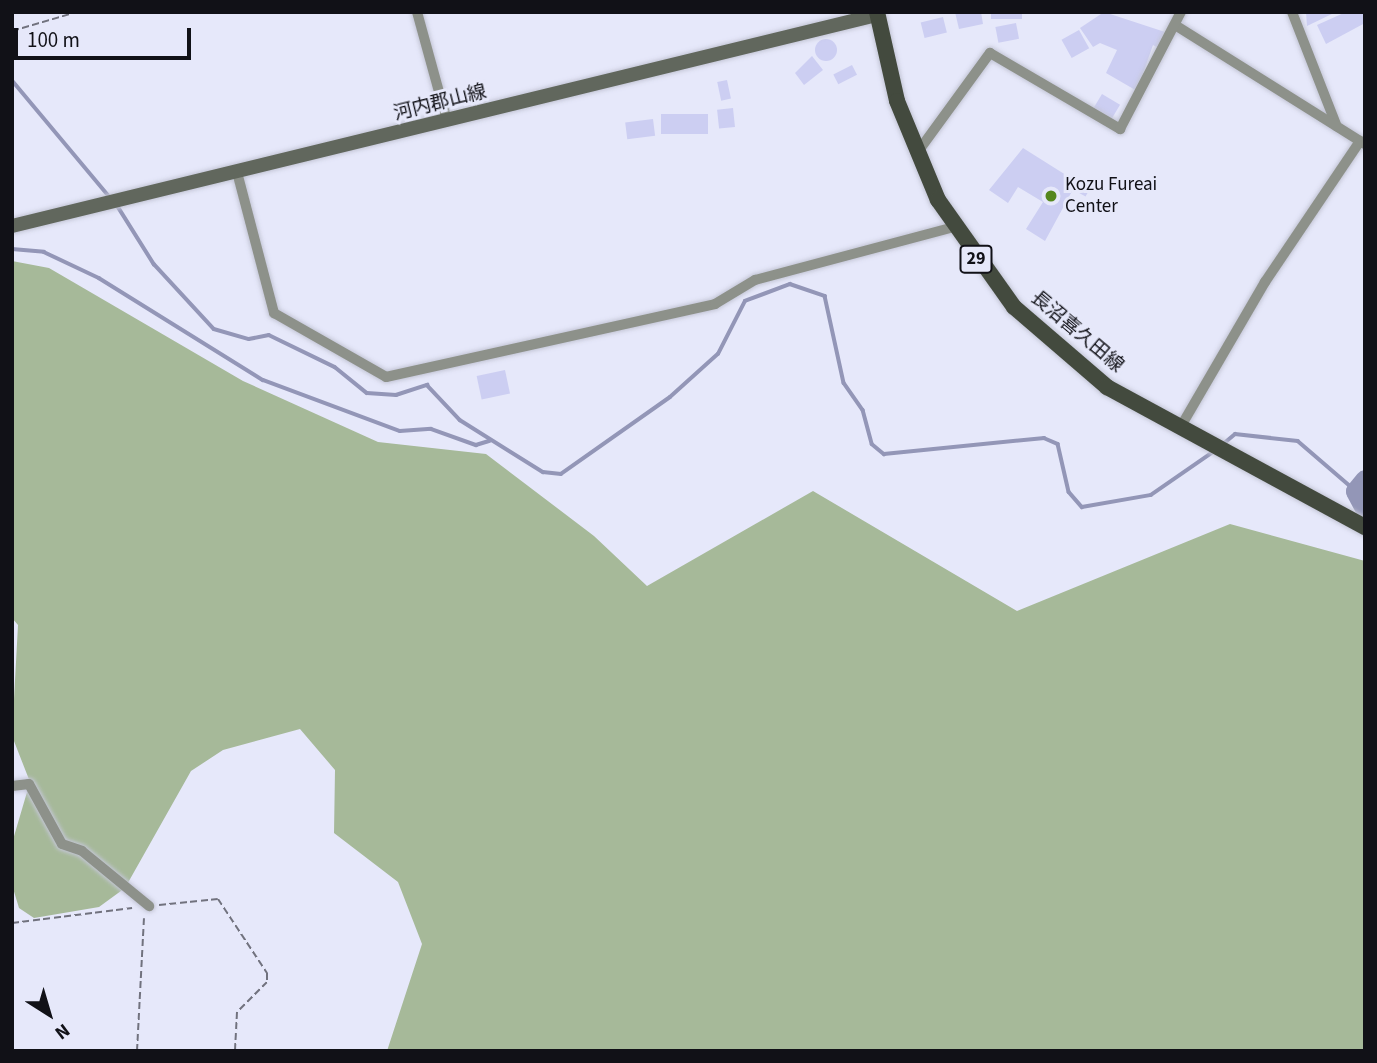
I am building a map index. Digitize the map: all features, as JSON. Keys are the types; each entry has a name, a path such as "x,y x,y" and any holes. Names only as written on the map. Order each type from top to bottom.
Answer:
{"main road":[{"name":"河内郡山線","path":"12,226 877,14"},
{"name":"長沼喜久田線","path":"877,14 888,73 917,153 954,227 1038,331 1107,387 1365,527"}],"street":[{"path":"416,12 447,121"},
{"path":"917,153 990,53 1120,129 1181,12"},
{"path":"1292,12 1337,127"},
{"path":"1175,25 1363,142 1265,282 1180,428"},
{"path":"237,172 274,313 386,377 715,304 755,280 954,227"},
{"path":"12,786 36,791 62,844 82,851 147,906"}],"path":[{"path":"12,31 77,12"},
{"path":"12,923 218,900 267,973 267,982 237,1012 236,1051"},
{"path":"137,1051 147,906"}],"green space":[{"path":"12,261 49,268 243,381 378,442 486,454 594,536 647,586 813,491 1017,611 1230,524 1365,561 1365,1051 387,1051 422,944 398,882 334,833 335,770 300,729 223,750 191,771 125,888 99,907 34,918 19,908 12,885 12,843 30,782 12,736 18,625 12,618"}],"building":[{"path":"955,12 981,12 983,24 959,29"},
{"path":"991,12 1022,12 1022,19 991,19"},
{"path":"1104,12 1165,32 1158,48 1153,45 1137,91 1106,73 1117,50 1100,43 1093,47 1080,28"},
{"path":"1306,12 1336,12 1307,26"},
{"path":"1346,12 1365,12 1365,23 1326,44 1317,25"},
{"path":"943,17 947,33 925,38 921,23"},
{"path":"1016,23 1019,39 998,43 995,27"},
{"path":"1079,30 1089,48 1072,58 1062,40"},
{"path":"826,39 834,42 837,50 834,58 826,61 818,58 815,50 818,42"},
{"path":"812,56 823,70 804,85 795,73"},
{"path":"852,65 857,75 838,84 833,75"},
{"path":"727,80 731,99 721,101 717,82"},
{"path":"1102,94 1120,105 1111,119 1093,109"},
{"path":"733,108 735,127 719,129 717,110"},
{"path":"661,114 708,114 708,134 661,134"},
{"path":"653,119 655,136 627,139 625,122"},
{"name":"Kozu Fureai Center","path":"1023,148 1077,182 1045,241 1026,229 1043,202 1018,187 1008,203 989,190"},
{"path":"1081,178 1092,184 1086,197 1074,190"},
{"path":"505,370 510,393 482,400 477,376"}],"waterway":[{"path":"12,80 110,197"},
{"path":"117,205 154,264 214,329 249,339 269,335 335,367 367,393 396,395 427,385 460,420 543,472 561,474 670,397 718,354 745,301 790,284 825,296 844,383 863,410 872,444 884,454 1044,438 1058,444 1069,492 1082,507 1151,495 1216,450"},
{"path":"12,249 44,252 99,278 263,380 400,431 431,429 476,445 489,441"},
{"path":"1222,445 1235,434 1298,441 1356,491"},
{"path":"1365,480 1356,491 1365,508"}],"place":[{"name":"Kozu Fureai Center","path":"1051,196"}]}
